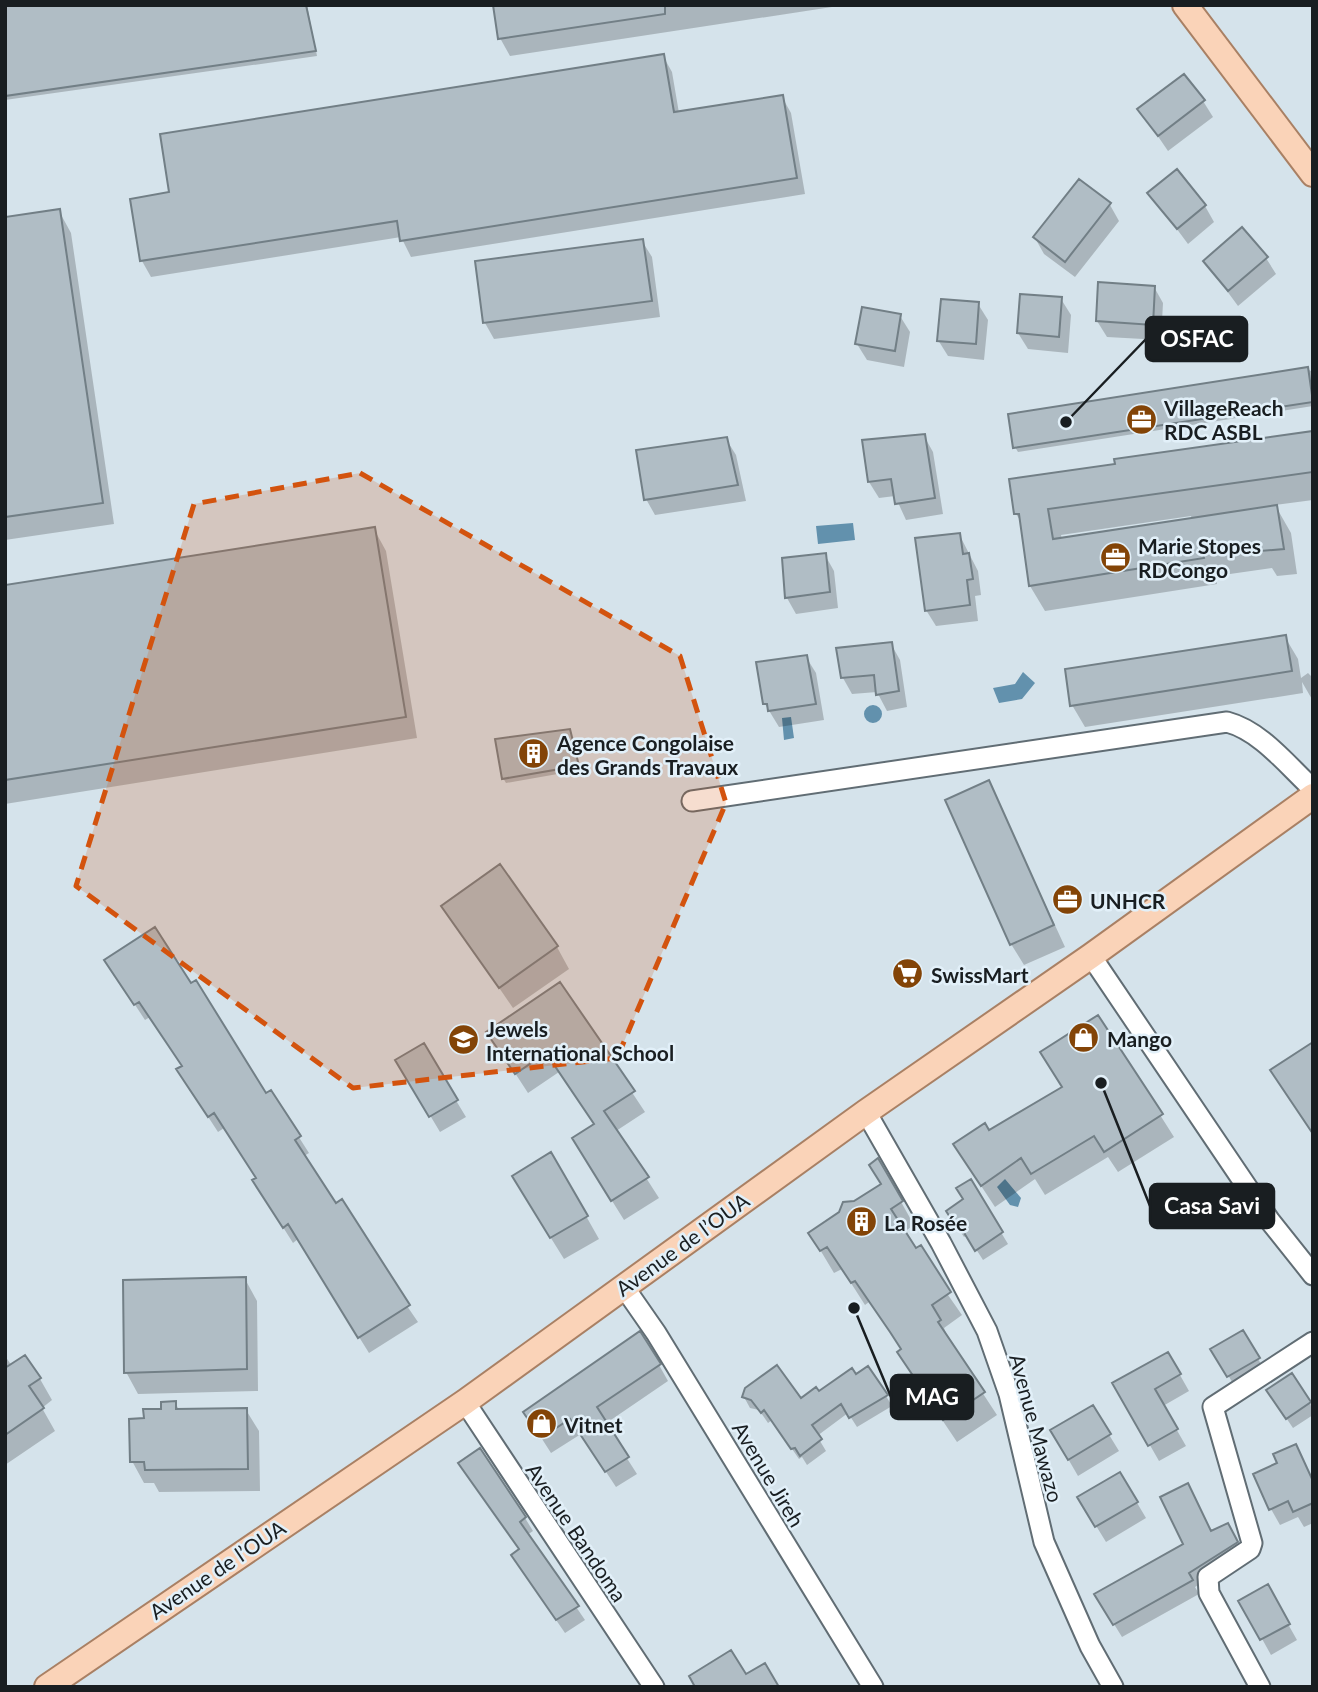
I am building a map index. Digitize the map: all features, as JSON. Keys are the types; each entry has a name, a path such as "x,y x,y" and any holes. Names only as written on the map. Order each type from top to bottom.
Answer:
{"main road":[{"path":"1185,5 1313,174"},
{"name":"Avenue de l’OUA","path":"47,1687 465,1402 866,1112 1091,956 1313,796"}],"street":[{"path":"692,801 1227,722 1243,726 1313,789"},
{"path":"1091,956 1270,1221 1313,1275"},
{"name":"Avenue Mawazo","path":"866,1112 941,1243 987,1331 1009,1394 1044,1542 1084,1635 1113,1687"},
{"name":"Avenue Jireh","path":"624,1287 656,1333 873,1687"},
{"path":"1260,1687 1209,1593 1208,1577 1250,1549 1252,1544 1213,1407 1313,1342"},
{"name":"Avenue Bandoma","path":"465,1402 654,1687"}],"highlighted area":[{"path":"360,473 680,656 726,803 617,1058 353,1088 76,886 194,504"}],"water":[{"path":"853,523 855,540 818,544 816,526"},
{"path":"1023,672 1035,683 1022,699 999,703 993,688 1015,684"},
{"path":"869,705 877,705 882,714 880,721 869,723 864,718 864,710"},
{"path":"791,717 794,738 784,740 782,718"},
{"path":"1005,1179 1021,1198 1018,1207 1010,1205 997,1187"}],"building":[{"path":"5,5 306,5 316,51 5,96"},
{"path":"493,5 665,5 665,14 498,39"},
{"path":"664,54 674,112 783,95 797,178 400,241 397,221 140,261 130,199 169,192 160,134"},
{"path":"1184,74 1205,100 1158,136 1137,109"},
{"path":"1177,169 1206,205 1177,229 1147,193"},
{"path":"1079,179 1111,203 1065,262 1033,237"},
{"path":"60,209 103,503 5,517 5,217"},
{"path":"1242,227 1268,257 1228,291 1203,261"},
{"path":"643,239 652,301 483,323 475,261"},
{"path":"1098,282 1155,286 1153,325 1096,321"},
{"path":"1020,294 1062,297 1059,337 1017,333"},
{"path":"941,299 979,302 976,344 937,341"},
{"path":"862,307 901,314 895,351 855,344"},
{"path":"1308,367 1313,402 1013,448 1008,414"},
{"path":"1313,431 1313,472 1048,509 1053,539 1277,505 1284,549 1260,551 1259,543 1202,550 1204,558 1029,586 1019,514 1014,514 1009,479 1115,464 1114,459"},
{"path":"925,434 935,498 895,504 891,479 868,482 862,440"},
{"path":"727,437 738,485 644,500 636,450"},
{"path":"375,527 406,717 5,780 5,585"},
{"path":"960,533 963,554 969,553 973,579 967,580 970,605 925,611 915,538"},
{"path":"826,553 830,592 785,598 782,558"},
{"path":"1286,635 1292,671 1070,706 1065,669"},
{"path":"892,642 899,691 876,695 874,675 841,678 836,648"},
{"path":"807,655 816,704 768,711 767,704 763,704 756,662"},
{"name":"Agence Congolaise des Grands Travaux","path":"570,729 580,770 567,772 566,768 502,779 495,739"},
{"path":"989,780 1054,925 1010,945 945,800"},
{"path":"500,864 558,946 499,988 441,906"},
{"path":"155,927 191,983 196,980 266,1093 271,1090 301,1136 295,1140 336,1203 342,1199 410,1305 358,1338 288,1224 283,1228 252,1180 256,1178 214,1113 208,1117 176,1069 182,1066 139,1002 134,1005 104,960"},
{"path":"560,982 635,1091 604,1111 649,1177 611,1201 572,1138 594,1124 546,1053 515,1074 486,1032"},
{"path":"1098,1015 1163,1114 1104,1152 1094,1136 1031,1174 1021,1158 981,1186 953,1144 985,1123 989,1130 1062,1087 1040,1052"},
{"path":"1313,1042 1313,1134 1270,1070"},
{"path":"424,1043 458,1100 429,1117 395,1060"},
{"path":"551,1152 588,1216 550,1238 512,1176"},
{"path":"878,1158 903,1201 891,1209 916,1248 921,1245 951,1292 932,1305 941,1320 938,1322 985,1392 943,1420 897,1352 901,1349 855,1281 851,1283 827,1247 820,1251 808,1233 839,1212 843,1202 854,1201 881,1184 869,1165"},
{"path":"971,1179 1003,1232 975,1251 960,1226 957,1228 946,1211 963,1199 956,1188"},
{"path":"246,1277 247,1369 124,1373 123,1280"},
{"path":"1243,1330 1260,1358 1227,1377 1210,1349"},
{"path":"640,1331 661,1364 597,1407 629,1457 605,1472 570,1419 541,1438 523,1412"},
{"path":"1168,1352 1181,1374 1155,1389 1178,1429 1148,1446 1112,1383"},
{"path":"25,1355 41,1378 29,1386 44,1408 5,1435 5,1368"},
{"path":"777,1365 801,1398 816,1387 819,1391 852,1368 856,1374 868,1366 888,1395 849,1418 841,1404 812,1425 822,1439 800,1456 795,1448 791,1449 764,1410 761,1413 751,1400 742,1397 745,1388"},
{"path":"1292,1373 1311,1402 1286,1419 1266,1390"},
{"path":"176,1401 176,1409 247,1408 248,1469 145,1470 144,1462 130,1462 129,1419 144,1418 143,1409 161,1409 161,1402"},
{"path":"1093,1405 1111,1434 1068,1460 1050,1430"},
{"path":"1296,1444 1313,1481 1313,1503 1293,1512 1288,1501 1269,1510 1253,1474 1277,1463 1273,1454"},
{"path":"480,1448 526,1517 520,1522 579,1606 556,1620 511,1555 519,1549 458,1463"},
{"path":"1120,1472 1138,1502 1095,1527 1077,1497"},
{"path":"1188,1483 1211,1531 1228,1523 1238,1542 1189,1573 1193,1580 1113,1625 1094,1594 1183,1544 1160,1497"},
{"path":"1268,1584 1290,1624 1260,1640 1238,1601"},
{"path":"731,1650 746,1674 765,1663 779,1687 695,1687 689,1676"}],"place":[{"name":"VillageReach RDC ASBL","path":"1141,419"},
{"name":"OSFAC","path":"1066,422"},
{"name":"Marie Stopes RDCongo","path":"1115,557"},
{"name":"Agence Congolaise des Grands Travaux","path":"534,754"},
{"name":"UNHCR","path":"1067,900"},
{"name":"SwissMart","path":"908,974"},
{"name":"Mango","path":"1084,1038"},
{"name":"Jewels International School","path":"463,1040"},
{"name":"Casa Savi","path":"1101,1083"},
{"name":"La Rosée","path":"861,1222"},
{"name":"MAG","path":"854,1308"},
{"name":"Vitnet","path":"541,1424"}]}
